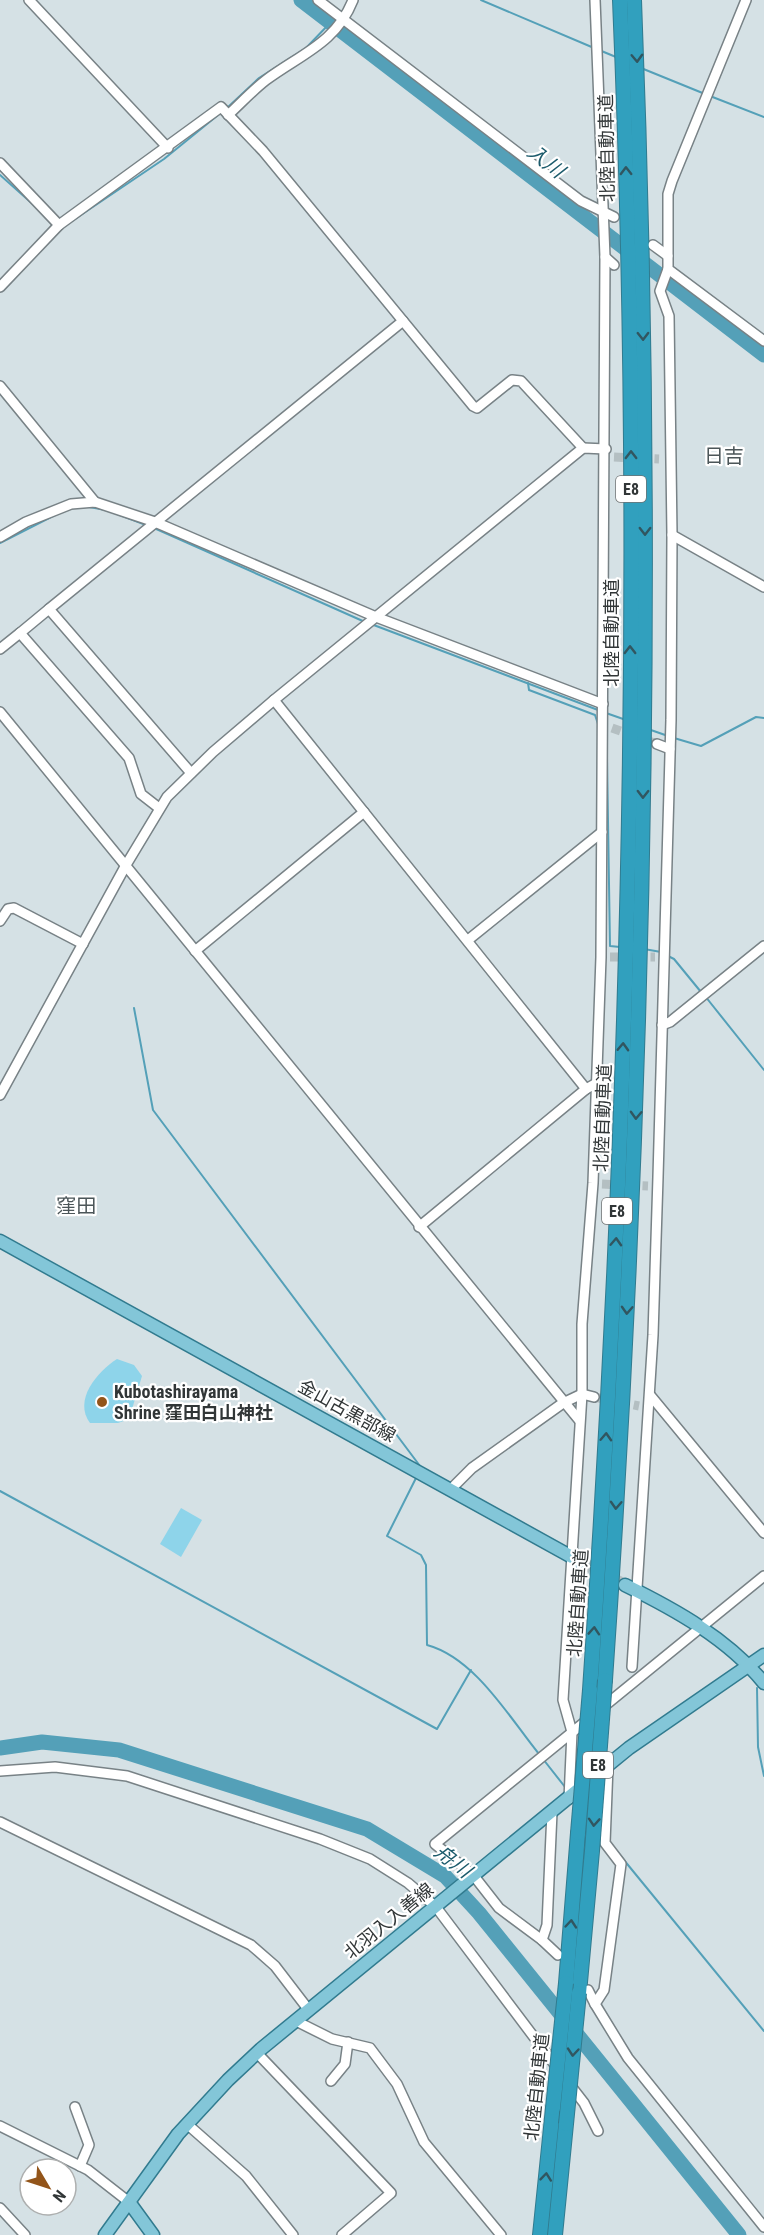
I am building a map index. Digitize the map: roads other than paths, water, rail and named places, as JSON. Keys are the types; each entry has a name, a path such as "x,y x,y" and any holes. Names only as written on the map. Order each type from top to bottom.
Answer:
{"highway":[{"name":"北陸自動車道","path":"540,2235 566,1983 590,1690 618,1198 630,731 628,270 620,0"},
{"name":"北陸自動車道","path":"555,2235 566,2124 584,1992 605,1680 632,1198 644,736 642,278 647,243 634,0"}],"main road":[{"name":"金山古黒部線","path":"0,1240 576,1559"},
{"path":"625,1585 702,1628 749,1665 764,1683"},
{"name":"北羽入入善線","path":"105,2235 187,2124 257,2053 608,1766 663,1723 764,1655"},
{"path":"129,2202 153,2235"}],"street":[{"path":"29,0 168,148"},
{"path":"318,0 581,201 603,217 614,217"},
{"path":"228,115 265,81 333,35 344,20 353,0"},
{"path":"569,1798 572,1732 563,1700 576,1559 582,1324 598,1184 595,1083 605,957 602,832 608,727 603,704 608,454 605,257 595,0"},
{"path":"632,1667 639,1592 650,1400 662,1025 659,957 669,749 672,535 669,316 657,294 668,268 668,194 747,0"},
{"path":"0,288 59,225 168,148 221,107 263,151 473,406 477,408 512,380 521,381 583,448 608,454"},
{"path":"0,163 59,225"},
{"path":"647,243 669,256"},
{"path":"605,257 614,265"},
{"path":"668,268 764,341"},
{"path":"0,650 403,321"},
{"path":"0,386 94,502"},
{"path":"0,1095 159,808 191,773 274,700 583,448"},
{"path":"659,459 671,459"},
{"path":"0,537 26,522 70,504 94,502 155,522 376,617 603,704"},
{"path":"672,535 764,587"},
{"path":"49,609 191,773"},
{"path":"20,633 129,758 141,794 159,808"},
{"path":"274,700 586,1089"},
{"path":"0,712 579,1420"},
{"path":"657,744 669,749"},
{"path":"195,951 364,812"},
{"path":"468,940 602,832"},
{"path":"0,921 8,909 14,908 83,944"},
{"path":"662,1025 670,1022 764,946"},
{"path":"419,1227 595,1083"},
{"path":"648,1186 658,1186"},
{"path":"451,1489 472,1468 563,1403 582,1394 594,1397"},
{"path":"639,1406 650,1400"},
{"path":"650,1400 764,1533"},
{"path":"558,1956 542,1940 499,1908 472,1877 435,1844 764,1576"},
{"path":"595,2004 604,1990 621,1864 605,1843 608,1766"},
{"path":"0,1772 55,1767 127,1776 320,1839 370,1859 408,1882 436,1907 584,2103 598,2131"},
{"path":"542,1940 547,1925 552,1812"},
{"path":"0,1822 251,1945 275,1966 308,2009"},
{"path":"584,1992 595,2004 628,2058 763,2224"},
{"path":"296,2021 332,2039 370,2048 398,2084 424,2142 501,2235"},
{"path":"331,2081 345,2064 348,2042"},
{"path":"257,2053 391,2193 342,2235"},
{"path":"75,2107 89,2145 80,2166"},
{"path":"187,2124 246,2176 293,2235"},
{"path":"0,2126 80,2166 129,2202"},
{"path":"0,2208 25,2235"}],"waterway":[{"name":"入川","path":"301,0 764,355"},
{"path":"481,0 594,48"},
{"path":"227,108 259,78 306,48 331,22"},
{"path":"599,50 616,57"},
{"path":"641,68 705,94"},
{"path":"710,96 764,117"},
{"path":"72,221 164,159 223,111"},
{"path":"0,175 36,207"},
{"path":"89,507 106,510"},
{"path":"112,512 146,525"},
{"path":"0,543 57,514"},
{"path":"154,528 365,622"},
{"path":"371,624 598,710"},
{"path":"528,683 529,690 595,715 598,724"},
{"path":"606,713 626,720"},
{"path":"674,738 701,746 756,717 764,718"},
{"path":"648,729 668,736"},
{"path":"607,758 610,946 620,947"},
{"path":"644,949 661,952"},
{"path":"666,955 674,959 701,992"},
{"path":"705,996 764,1070"},
{"path":"134,1008 153,1110 420,1466"},
{"path":"417,1476 387,1536 421,1555 426,1565 427,1645 461,1662 476,1675 539,1754"},
{"path":"0,1491 437,1729 471,1670"},
{"path":"757,1688 758,1747 764,1776"},
{"name":"舟川","path":"0,1748 42,1742 119,1750 367,1829 445,1876 479,1913 739,2235"},
{"path":"543,1759 565,1787"},
{"path":"610,1843 764,2031"}],"tunnel":[{"path":"614,457 659,459"},
{"path":"612,728 657,744"},
{"path":"610,957 655,957"},
{"path":"602,1184 648,1186"},
{"path":"594,1397 639,1406"},
{"path":"581,1562 625,1585"}],"place":[{"name":"Kubotashirayama Shrine 窪田白山神社","path":"102,1402"}],"district":[{"name":"日吉","path":"724,456"},
{"name":"窪田","path":"76,1206"}]}
